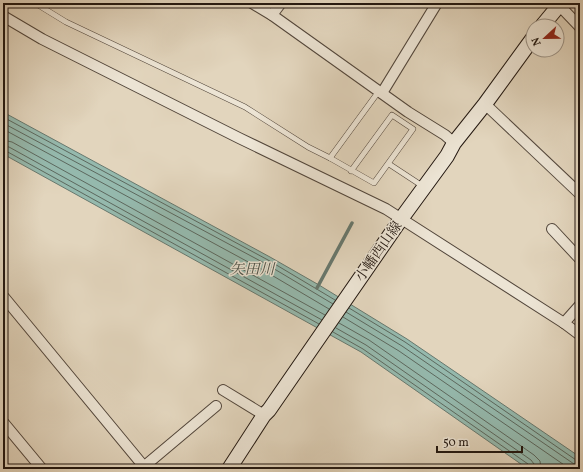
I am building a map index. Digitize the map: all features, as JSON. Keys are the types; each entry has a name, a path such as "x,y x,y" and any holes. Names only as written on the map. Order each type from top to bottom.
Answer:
{"street":[{"path":"252,3 272,15 408,112 445,135 454,143"},
{"path":"272,15 281,3"},
{"path":"548,18 559,4 580,27"},
{"path":"380,92 432,5"},
{"path":"3,16 42,39 239,138 386,209 398,222 564,323 580,335"},
{"name":"小幡西山線","path":"232,467 266,413 398,222 447,156 454,143 485,104 525,49"},
{"path":"485,104 580,194"},
{"path":"552,229 580,259"},
{"path":"3,296 144,468 216,406"},
{"path":"564,323 580,305"},
{"path":"223,390 266,413"},
{"path":"3,422 42,469"}],"lane":[{"path":"35,3 66,22 245,107 308,147 330,158 351,171 374,183 413,129 402,120 392,115 351,171"},
{"path":"330,158 380,92"},
{"path":"402,120 408,112"},
{"path":"389,164 425,187"}],"water":[{"name":"矢田川","path":"3,112 270,257 407,339 580,457 580,469 528,469 361,352 3,154"}],"waterway":[{"path":"317,288 352,223"}]}
